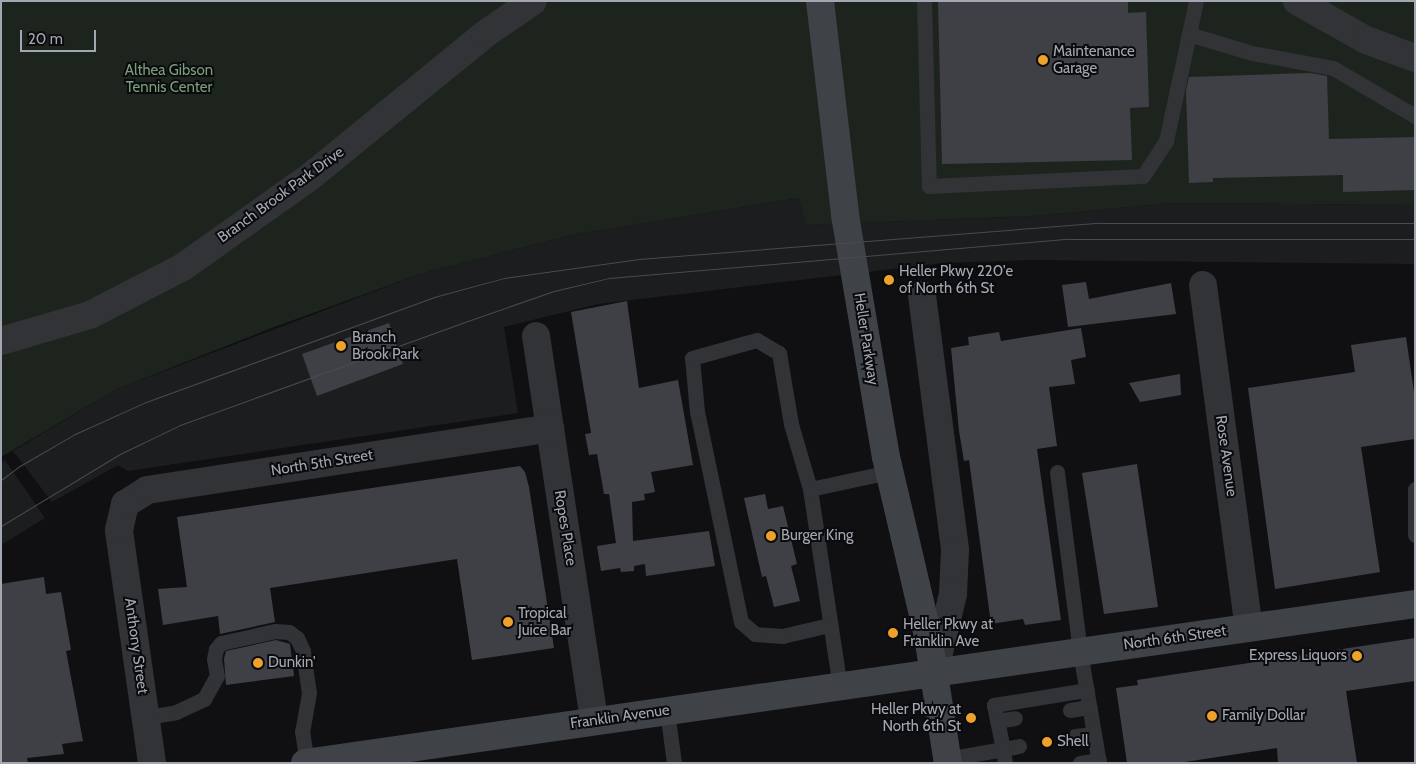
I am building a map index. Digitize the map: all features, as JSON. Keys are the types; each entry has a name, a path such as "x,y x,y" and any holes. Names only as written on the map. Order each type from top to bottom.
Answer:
{"main road":[{"name":"Heller Parkway","path":"820,1 846,215 856,278 889,472 934,673 947,761"},
{"name":"North 6th Street","path":"934,673 1415,604"},
{"name":"Franklin Avenue","path":"306,763 934,673"}],"street":[{"name":"Branch Brook Park Drive","path":"1,341 90,314 183,267 311,176 485,34 533,1"},
{"path":"1297,1 1366,40 1415,58"},
{"name":"Rose Avenue","path":"1203,285 1249,628"},
{"name":"Heller Parkway","path":"922,295 955,550 953,594 934,673"},
{"name":"Ropes Place","path":"536,336 594,721"},
{"name":"North 5th Street","path":"119,530 125,504 147,490 550,428"},
{"name":"Anthony Street","path":"119,530 152,763"}],"lane":[{"path":"924,1 928,186 1143,176 1166,141 1196,1"},
{"path":"1189,34 1252,53 1333,68 1415,116"},
{"path":"829,625 782,636 755,634 741,622 697,412 692,358 757,340 779,352 791,424 810,489 829,625 840,687"},
{"path":"810,489 889,472"},
{"path":"1057,472 1080,652 1099,761 1080,763"},
{"path":"1415,489 1415,535"},
{"path":"146,717 176,712 204,699 217,676 214,659 221,643 275,631 289,632 297,638 303,651 309,693 302,731 306,763"},
{"path":"1004,756 994,705 1087,690"},
{"path":"1070,710 1090,707"},
{"path":"667,711 674,763"},
{"path":"997,721 1015,718"},
{"path":"1075,736 1094,734"},
{"path":"947,761 1004,756 1019,746"}],"shaded area":[{"path":"799,198 805,225 1033,216 1172,203 1415,205 1415,264 1029,260 943,263 598,304 504,327 518,413 128,471 118,465 52,502 13,451 117,389 423,273 576,234"},
{"path":"5,460 45,518 1,545 1,463"}],"green space":[{"name":"Branch Brook Park","path":"1,1 1415,1 1415,205 1172,203 1033,216 805,225 799,198 576,234 423,273 269,329 117,389 1,457"}],"building":[{"name":"Maintenance Garage","path":"938,1 1128,1 1128,13 1146,12 1149,107 1130,108 1132,160 942,164"},
{"path":"1310,73 1327,76 1329,139 1415,137 1415,190 1343,192 1343,175 1213,178 1213,182 1189,183 1186,91 1189,77"},
{"path":"1086,282 1089,299 1171,283 1176,314 1068,327 1062,285"},
{"path":"627,301 639,388 678,380 693,465 651,472 655,492 644,494 645,500 632,502 633,541 709,531 715,566 646,576 645,564 634,566 634,571 621,572 620,568 601,571 597,546 616,543 609,494 604,494 597,454 589,455 585,434 591,433 571,312"},
{"path":"389,323 403,364 317,396 302,354"},
{"path":"1081,328 1086,357 1071,360 1075,384 1049,387 1057,446 1037,449 1061,620 1025,625 1023,619 991,624 969,460 964,461 959,431 951,348 969,345 968,337 999,332 1001,341"},
{"path":"1406,337 1415,399 1415,439 1361,447 1380,572 1275,589 1248,388 1355,372 1351,345"},
{"path":"1180,374 1181,395 1140,402 1129,383"},
{"path":"1137,464 1158,607 1104,614 1082,473"},
{"path":"520,466 525,472 529,487 554,648 472,660 457,559 270,588 275,622 220,634 218,616 163,625 158,589 187,587 177,517"},
{"name":"Burger King","path":"765,494 768,509 783,506 797,564 791,566 800,601 774,607 766,576 762,577 744,498"},
{"path":"44,577 46,594 61,592 71,650 66,651 83,741 62,744 64,754 27,758 28,763 1,763 1,584"},
{"path":"1415,638 1415,681 1346,691 1357,763 1278,763 1277,748 1178,763 1127,763 1116,688 1138,685 1137,680"},
{"name":"Dunkin'","path":"276,640 290,644 294,676 226,685 224,659 226,651"}],"tram line":[{"path":"1,480 18,467 75,434 146,402 434,297 504,278 639,259 1099,223 1415,223"},
{"path":"1,526 120,454 180,425 554,291 609,278 1067,239 1415,239"}],"place":[{"name":"Maintenance Garage","path":"1043,60"},
{"name":"Heller Pkwy 220'e of North 6th St","path":"889,280"},
{"name":"Branch Brook Park","path":"341,346"},
{"name":"Burger King","path":"771,536"},
{"name":"Tropical Juice Bar","path":"508,622"},
{"name":"Heller Pkwy at Franklin Ave","path":"893,633"},
{"name":"Express Liquors","path":"1357,656"},
{"name":"Dunkin'","path":"258,663"},
{"name":"Family Dollar","path":"1212,716"},
{"name":"Heller Pkwy at North 6th St","path":"971,718"},
{"name":"Shell","path":"1047,742"}],"park label":[{"name":"Althea Gibson Tennis Center","path":"169,78"}]}
